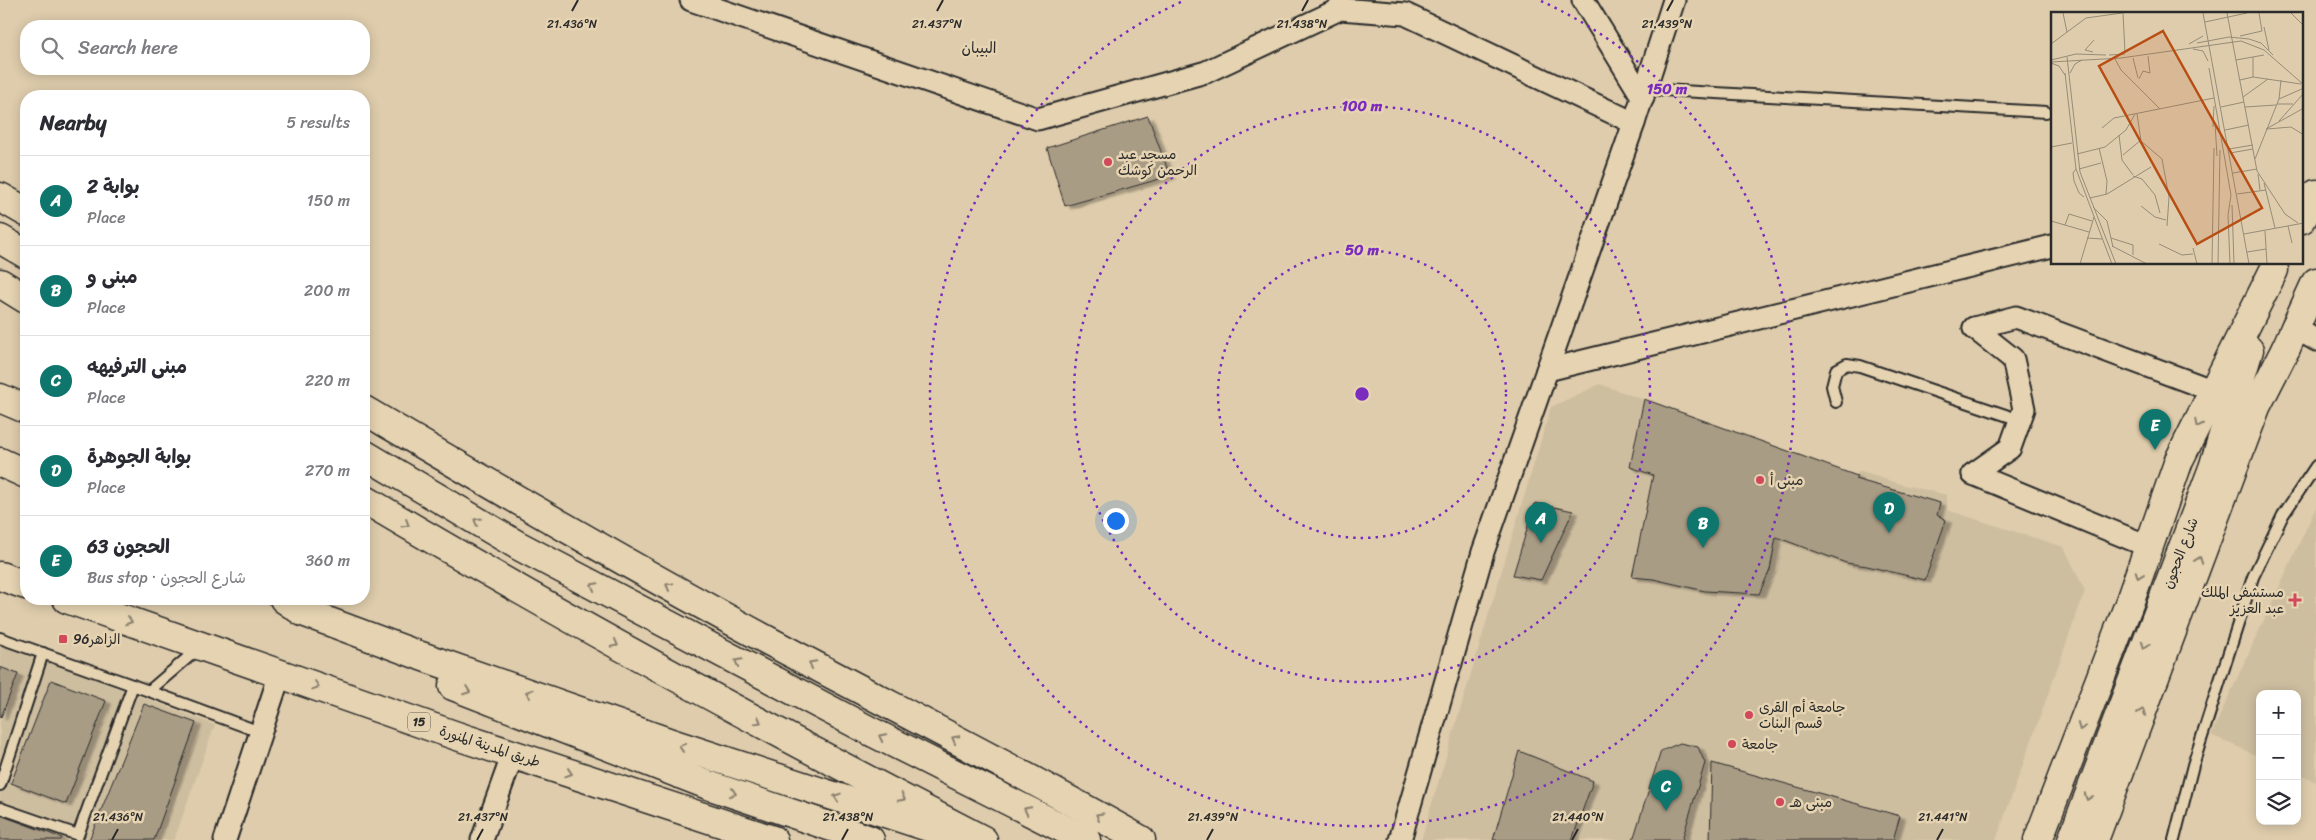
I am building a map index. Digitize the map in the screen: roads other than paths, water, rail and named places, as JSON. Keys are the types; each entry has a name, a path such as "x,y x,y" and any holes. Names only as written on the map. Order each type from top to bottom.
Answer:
{"main road":[{"path":"2304,215 2316,194"},
{"path":"0,197 20,209"},
{"path":"0,239 20,251"},
{"path":"2038,840 2150,547 2179,460 2273,266"},
{"name":"شارع الحجون","path":"2094,840 2222,471 2273,266"},
{"name":"شارع الحجون","path":"2072,840 2222,471 2256,407 2299,339 2316,282"},
{"path":"0,284 20,296"},
{"path":"2114,840 2251,474 2299,339"},
{"path":"0,398 20,406"},
{"path":"370,414 545,516 766,640 1081,805 1141,840"},
{"path":"370,458 519,546 872,732 1086,840"},
{"path":"0,462 20,471"},
{"path":"370,503 511,587 827,759 983,840"},
{"path":"0,576 20,583"},
{"name":"طريق المدينة المنورة","path":"84,605 513,754 725,832 773,840"},
{"path":"276,605 393,663 708,785 870,840"},
{"path":"293,605 303,612 421,656 674,744 966,840"}],"street":[{"path":"691,0 1038,119 1206,72 1347,5 1405,14 1634,123"},
{"path":"1584,0 1644,93"},
{"path":"1400,840 1483,552 1634,123 1674,0"},
{"path":"2304,201 2316,194"},
{"path":"1547,370 2051,246"},
{"path":"2150,547 1973,474 2010,448 2024,409 2013,359 1974,328 2016,317 2214,391"},
{"path":"225,840 280,674"},
{"path":"482,840 513,754"}],"lane":[{"path":"1644,93 2046,112"},
{"path":"1836,402 1832,386 1836,370 1847,364 1860,366 2020,420"},
{"path":"2174,840 2194,765 2253,577 2283,515 2316,466"},
{"path":"0,638 260,732"},
{"path":"149,691 201,646"},
{"path":"0,785 43,653"},
{"path":"0,808 78,836 133,685"}],"place":[{"name":"مسجد عبد الرحمن كوشك","path":"1108,162"},
{"name":"الحجون 63","path":"2155,450"},
{"name":"مبنى أ","path":"1760,480"},
{"name":"بوابة الجوهرة","path":"1889,533"},
{"name":"بوابة 2","path":"1541,543"},
{"name":"مبنى و","path":"1703,548"},
{"name":"مستشفى الملك عبد العزيز","path":"2295,600"},
{"name":"الزاهر96","path":"63,639"},
{"name":"جامعة أم القرى قسم البنات","path":"1749,715"},
{"name":"جامعة","path":"1732,744"},
{"name":"مبنى هـ","path":"1780,802"},
{"name":"مبنى الترفيهه","path":"1666,811"}],"district":[{"name":"البيبان","path":"979,48"}]}
